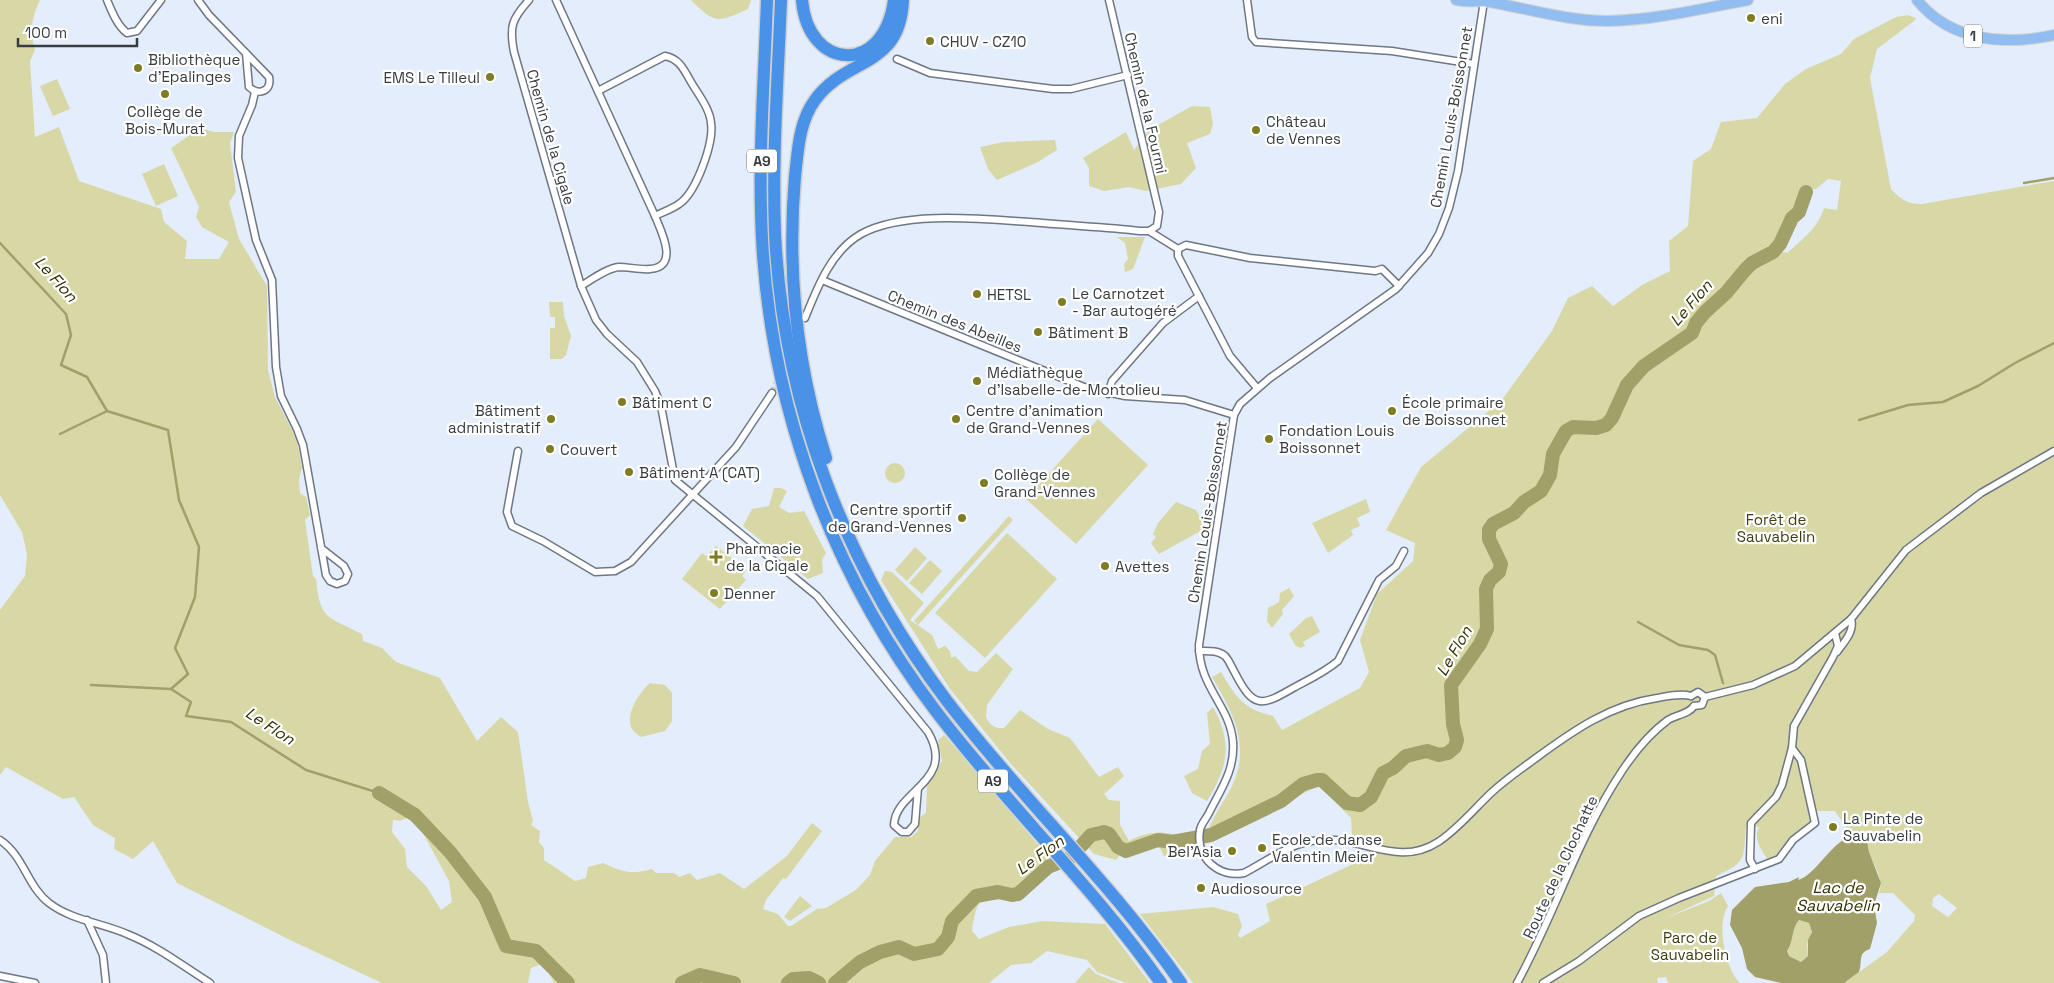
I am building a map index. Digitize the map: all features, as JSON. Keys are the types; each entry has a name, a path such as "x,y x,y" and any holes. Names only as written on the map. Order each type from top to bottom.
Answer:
{"highway":[{"path":"760,0 765,55"},
{"name":"A9","path":"767,0 761,209 763,255 770,322 783,388 802,455 825,518 849,574 892,649 934,709 988,776 1096,900 1158,979"},
{"name":"A9","path":"781,0 775,209 777,262 784,319 796,385 814,450 837,512 889,613 921,665 964,722 1117,900 1180,983"},
{"path":"802,0 806,22 818,42 833,52 851,55 869,49 882,37 890,21 894,0"},
{"path":"864,566 829,468 806,382 794,288 794,197 800,137 809,110 831,83 876,56 887,46 899,26 903,0"}],"main road":[{"path":"1456,0 1467,2 1483,1 1568,17 1607,21 1660,18 1748,0"},
{"name":"1","path":"1917,0 1936,20 1966,34 2012,40 2054,36"}],"street":[{"path":"108,0 113,15 122,29 128,33 136,30 161,0"},
{"path":"198,0 209,15 269,76 270,83 267,90 255,92 249,87 246,53"},
{"name":"Chemin de la Cigale","path":"530,0 513,19 511,30 512,43 581,286 596,320 607,334 637,362 654,391 661,406 675,480 817,596 934,741 936,761 932,772 918,788 894,818 894,825 902,832 908,832 915,824 918,788"},
{"path":"556,0 655,216 666,246 667,256 664,263 658,268 650,270 617,267 581,286"},
{"name":"Chemin de la Fourmi","path":"1109,0 1159,212 1156,226 1149,231"},
{"path":"1247,0 1252,37 1256,42 1392,51 1474,64"},
{"name":"Chemin Louis-Boissonnet","path":"1483,1 1450,208 1440,234 1428,253 1399,286 1257,388 1240,404 1234,415 1199,651 1204,677 1229,724 1233,753 1228,776 1200,831 1201,848 1212,866 1224,872 1236,874 1244,872 1285,849 1311,841 1349,841 1406,854 1436,843 1501,784 1568,735 1595,718 1613,709 1647,700 1674,696 1691,696"},
{"path":"598,91 665,56 673,57 680,63 705,106 711,122 712,142 708,155 686,197 680,203 655,216"},
{"path":"898,59 930,73 1052,89 1072,89 1128,75"},
{"path":"255,92 252,105 239,136 238,158 256,240 272,280 276,367 280,396 298,429 303,445 321,548 326,575 330,581 338,584 345,580 348,574 344,566 321,548"},
{"path":"805,318 822,280 843,250 860,235 880,226 906,220 993,220 1149,231 1178,249"},
{"path":"1178,249 1186,246 1250,258 1332,268 1375,271 1382,269 1399,286"},
{"path":"1178,249 1178,256 1230,356 1257,388"},
{"name":"Chemin des Abeilles","path":"822,280 996,352 1108,394 1176,398 1234,415"},
{"path":"1108,394 1112,381 1162,323 1199,296"},
{"path":"518,451 507,512 508,520 512,526 543,541 595,572 615,571 630,562 744,437 772,393"},
{"path":"1705,697 1702,705 1694,706 1691,704 1691,696 1698,692 1705,697 1753,685 1795,666 1851,619 1912,545 1980,493 2054,451"},
{"path":"1199,651 1216,651 1226,657 1245,692 1251,698 1262,702 1273,700 1330,668 1338,661 1379,580 1396,566 1404,551"},
{"path":"1831,661 1851,632 1853,624 1851,619"},
{"path":"1755,869 1750,860 1751,823 1776,797 1782,786 1792,748 1794,726 1838,646 1835,633"},
{"name":"Route de la Clochatte","path":"1517,983 1554,909 1578,851 1622,770 1655,731 1669,720 1692,710 1694,706"},
{"path":"1543,983 1579,961 1639,916 1679,898 1779,859 1793,840 1815,823 1801,760 1792,748"},
{"path":"0,840 18,856 36,888 49,902 61,911 148,944 210,983"},
{"path":"87,920 102,955 106,983"},
{"path":"0,976 35,983"}],"green space":[{"path":"0,0 40,0 32,25 35,50 30,61 35,137 59,127 79,181 161,209 164,222 187,241 185,259 219,259 229,242 202,227 196,217 199,207 171,148 200,128 214,132 234,132 230,143 236,192 229,202 239,239 267,286 268,370 275,397 297,440 302,468 299,480 300,493 306,497 310,515 305,520 313,576 316,579 320,603 328,616 362,634 363,641 382,648 396,662 440,678 477,741 501,717 518,732 528,802 533,821 531,825 540,831 539,842 544,848 544,860 575,881 586,878 588,867 603,863 627,872 652,869 656,873 674,873 679,877 690,873 697,880 720,873 744,889 787,856 812,823 822,831 786,879 783,878 766,900 763,909 778,914 788,926 791,926 817,909 826,908 856,890 870,875 875,861 895,837 911,837 918,831 920,817 926,813 927,786 942,761 938,740 944,735 1057,867 1035,886 1019,891 991,894 985,897 979,903 972,931 979,939 1009,927 1042,921 1105,924 1150,983 1126,983 1097,972 1087,960 1047,951 1031,963 1011,965 989,983 554,983 544,963 531,968 528,983 382,983 290,940 177,883 153,841 133,859 114,849 115,838 93,825 74,797 63,799 6,767 0,775 0,610 25,576 27,554 22,532 0,495","holes":["413,815 449,881 452,902 441,910 426,886 407,867 405,849 392,832 393,820 400,821"]},
{"path":"691,0 751,0 748,9 723,19 717,19 711,17"},
{"name":"Forêt de Sauvabelin","path":"1908,15 1916,18 1877,49 1870,78 1891,189 1902,199 1922,204 2054,181 2054,983 1844,983 1887,952 1914,921 1915,915 1893,893 1879,893 1880,878 1863,833 1851,835 1835,811 1811,811 1810,823 1790,838 1778,854 1772,858 1767,859 1757,840 1759,827 1746,826 1742,858 1734,866 1716,876 1714,896 1666,918 1709,901 1721,893 1728,906 1724,914 1723,924 1726,957 1740,983 1668,983 1666,977 1657,978 1658,983 1193,983 1140,914 1213,907 1238,914 1242,926 1238,935 1240,938 1270,921 1266,904 1373,855 1352,835 1351,818 1319,786 1236,824 1217,836 1209,838 1206,836 1213,819 1229,792 1240,761 1238,732 1227,705 1212,677 1221,672 1241,701 1254,710 1273,716 1282,730 1360,688 1369,672 1360,640 1377,594 1413,561 1415,543 1386,530 1421,467 1501,401 1552,331 1568,298 1592,286 1613,306 1642,285 1670,271 1669,241 1688,226 1693,161 1711,149 1721,122 1757,118 1785,84 1806,69 1841,54 1854,39 1896,17","holes":["1828,179 1841,181 1837,210 1824,208 1818,222 1804,238 1787,253 1779,251 1779,235 1793,212 1802,189 1816,189","1939,894 1957,908 1948,917 1932,906 1933,898"]},
{"path":"57,79 70,109 53,116 40,86"},
{"path":"1192,106 1210,107 1213,124 1210,134 1187,143 1196,168 1181,184 1146,191 1129,187 1104,191 1089,186 1089,168 1083,158 1126,132 1134,150 1149,130"},
{"path":"1055,140 1057,150 1038,162 997,180 988,169 980,147 1004,142"},
{"path":"164,164 178,196 156,206 142,174"},
{"path":"1117,237 1145,237 1133,269 1125,272 1124,264 1128,259 1125,243"},
{"path":"549,302 563,302 564,316 571,336 566,355 562,359 550,359 550,328 555,328 555,317 550,317"},
{"path":"1098,419 1148,465 1076,544 1026,499"},
{"path":"895,463 902,466 905,473 902,480 895,483 888,480 885,473 888,466"},
{"path":"774,488 781,488 787,491 779,507 789,513 804,511 826,553 822,560 823,573 808,579 743,526 752,509 769,506"},
{"path":"1366,499 1370,512 1357,518 1360,526 1351,530 1353,535 1328,553 1312,523"},
{"path":"1176,502 1196,510 1206,528 1159,554 1151,543 1156,537 1153,534 1158,523"},
{"path":"1009,516 1013,520 918,625 914,621"},
{"path":"1007,533 1057,579 985,658 935,613"},
{"path":"716,546 747,570 742,576 746,580 720,609 682,579 702,553 706,556"},
{"path":"915,547 927,558 907,581 895,570"},
{"path":"930,560 942,571 922,594 909,583"},
{"path":"885,571 892,572 924,603 910,620 932,635 938,649 945,646 950,651 951,658 955,656 969,671 977,672 996,653 1013,669 987,705 986,717 993,726 1004,728 1020,710 1048,729 1070,738 1099,777 1118,767 1124,776 1104,794 1109,800 1120,801 1120,825 1129,841 1147,834 1166,833 1193,841 1194,846 1190,849 1183,849 1177,856 1164,856 1160,848 1152,846 1124,858 1120,855 1116,860 1094,854 1011,764 950,689 881,580"},
{"path":"1289,588 1294,596 1282,610 1283,614 1272,628 1267,621 1268,608 1279,602 1280,593"},
{"path":"1312,616 1320,632 1303,642 1305,646 1300,648 1295,645 1289,634 1306,618"},
{"path":"650,683 665,685 672,693 672,721 665,731 641,737 632,729 630,717 634,704"},
{"path":"1213,707 1223,732 1225,755 1220,777 1207,801 1192,793 1184,776 1198,769 1202,751 1210,744 1207,713"},
{"path":"800,896 812,906 790,921 784,917"},
{"path":"1799,920 1809,923 1812,932 1807,944 1808,956 1801,962 1789,956 1787,951"},
{"path":"1089,967 1096,974 1119,983 1075,983"}],"water":[{"name":"Lac de Sauvabelin","path":"1859,833 1866,835 1869,852 1881,883 1874,905 1877,923 1870,949 1862,955 1859,972 1844,983 1781,983 1755,977 1747,969 1742,948 1730,925 1732,910 1755,887 1789,882 1799,877 1798,880 1805,877 1841,841","holes":["1799,920 1809,923 1812,932 1808,940 1808,956 1801,962 1789,956 1787,951"]}],"waterway":[{"path":"2024,183 2054,178"},
{"name":"Le Flon","path":"835,983 860,962 880,952 899,947 914,954 938,949 948,937 952,921 976,896 998,892 1012,895 1018,894 1048,867 1070,858 1091,835 1104,832 1109,834 1118,847 1126,851 1158,840 1172,842 1211,835 1281,801 1303,784 1317,780 1322,780 1347,803 1360,805 1371,797 1383,773 1393,768 1406,756 1427,751 1439,755 1448,753 1455,747 1457,740 1453,724 1451,685 1480,644 1487,629 1486,589 1490,580 1499,572 1501,564 1489,539 1489,530 1493,524 1514,513 1524,502 1541,491 1550,475 1553,454 1566,431 1573,427 1596,428 1606,425 1612,418 1627,385 1644,366 1692,333 1696,323 1705,312 1726,293 1745,270 1752,263 1773,252 1780,244 1792,218 1799,212 1806,192"},
{"name":"Le Flon","path":"0,243 66,314 71,335 61,365 87,377 107,411 168,430 179,500 199,547 195,597 175,648 188,674 171,689 191,702 186,716 231,722 306,770 379,793"},
{"path":"1859,420 1908,405 1943,402 1978,386 2015,363 2054,343"},
{"path":"60,434 107,411"},
{"path":"1638,622 1679,645 1708,650 1715,655 1723,683"},
{"path":"91,685 171,689"},
{"name":"Le Flon","path":"379,793 415,815 450,852 485,897 506,946 536,951 568,983"},
{"name":"Le Flon","path":"682,983 700,975 734,983"},
{"name":"Le Flon","path":"788,983 793,979 809,978 819,983"}],"tunnel":[{"path":"772,393 789,356"}],"place":[{"name":"eni","path":"1751,18"},
{"name":"CHUV - CZ10","path":"930,41"},
{"name":"Bibliothèque d'Epalinges","path":"138,68"},
{"name":"EMS Le Tilleul","path":"490,77"},
{"name":"Collège de Bois-Murat","path":"165,94"},
{"name":"Château de Vennes","path":"1256,130"},
{"name":"HETSL","path":"977,294"},
{"name":"Le Carnotzet - Bar autogéré","path":"1062,302"},
{"name":"Bâtiment B","path":"1038,332"},
{"name":"Médiathèque d'Isabelle-de-Montolieu","path":"977,381"},
{"name":"Bâtiment C","path":"622,402"},
{"name":"École primaire de Boissonnet","path":"1392,411"},
{"name":"Bâtiment administratif","path":"551,419"},
{"name":"Centre d'animation de Grand-Vennes","path":"956,419"},
{"name":"Fondation Louis Boissonnet","path":"1269,439"},
{"name":"Couvert","path":"550,449"},
{"name":"Bâtiment A (CAT)","path":"629,472"},
{"name":"Collège de Grand-Vennes","path":"984,483"},
{"name":"Centre sportif de Grand-Vennes","path":"962,518"},
{"name":"Pharmacie de la Cigale","path":"716,557"},
{"name":"Avettes","path":"1105,566"},
{"name":"Denner","path":"714,593"},
{"name":"La Pinte de Sauvabelin","path":"1833,827"},
{"name":"Ecole de danse Valentin Meier","path":"1262,848"},
{"name":"Bel'Asia","path":"1232,851"},
{"name":"Audiosource","path":"1201,888"}],"park label":[{"name":"Parc de Sauvabelin","path":"1690,946"}]}
